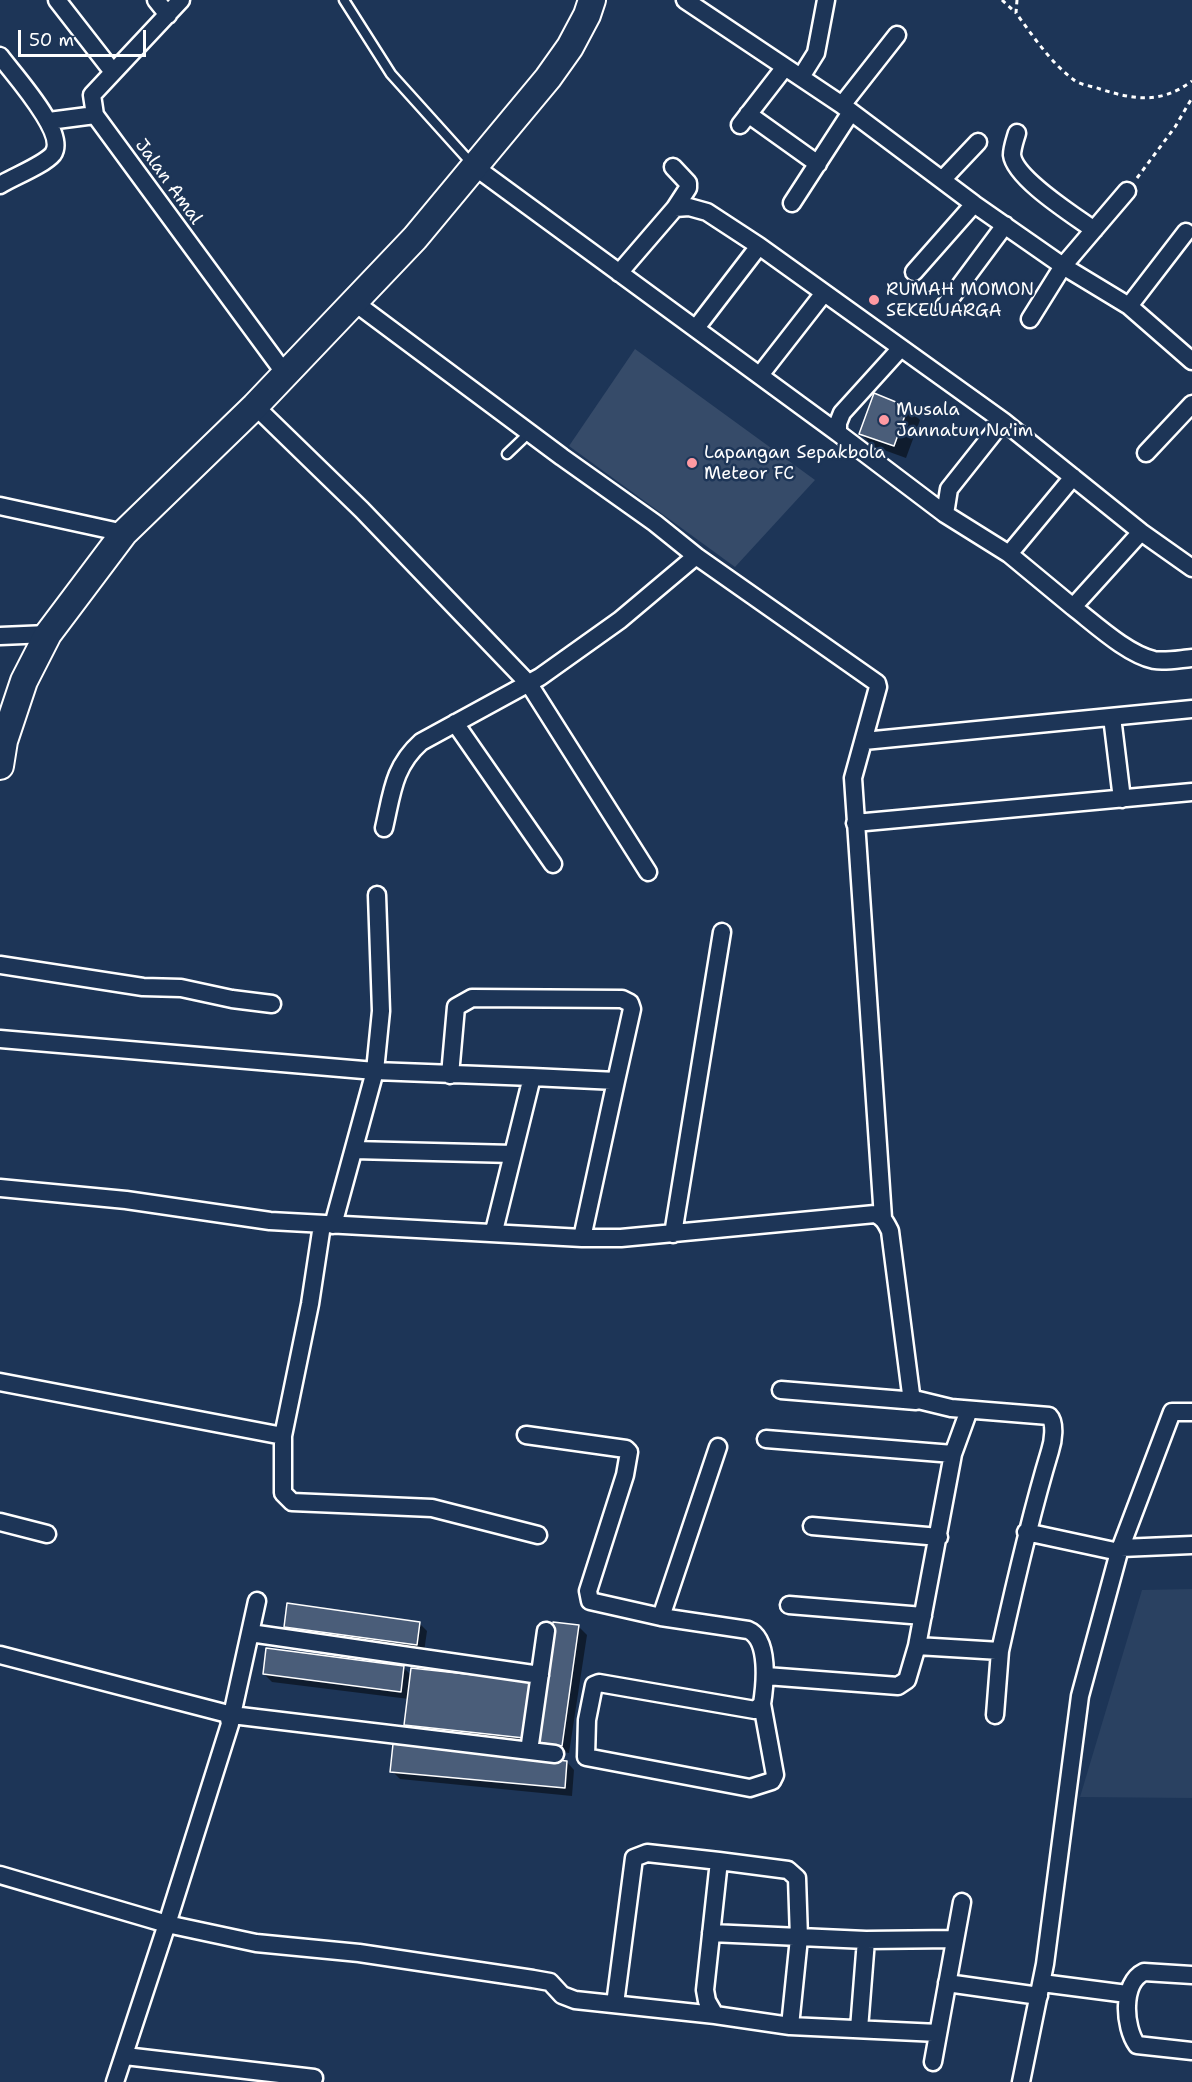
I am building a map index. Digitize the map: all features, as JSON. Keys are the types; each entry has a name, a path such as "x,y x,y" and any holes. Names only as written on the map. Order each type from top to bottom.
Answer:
{"main road":[{"path":"0,766 13,712 24,681 48,634 124,533 286,375 415,238 475,167 570,47 587,15 592,0"}],"street":[{"path":"57,0 113,72"},
{"path":"156,0 168,15"},
{"path":"50,122 95,115 92,95 181,0"},
{"path":"685,0 846,108 974,204 1063,266 1129,306 1191,357"},
{"path":"801,77 816,53 826,0"},
{"path":"792,203 818,164 846,108 897,35"},
{"path":"0,56 50,122 56,141 52,155 0,184"},
{"path":"785,67 744,119 818,164"},
{"name":"Jalan Amal","path":"95,115 286,375"},
{"path":"1017,133 1012,154 1015,164 1035,186 1094,230"},
{"path":"942,180 978,142"},
{"path":"475,167 760,375 945,514 1009,554 1120,643 1148,658 1160,660 1192,658"},
{"path":"619,273 675,208 688,189 688,183 673,167"},
{"path":"1030,319 1063,266 1127,191"},
{"path":"914,272 974,204"},
{"path":"675,208 689,207 706,212 759,246 1003,421 1141,532 1192,568"},
{"path":"944,307 1005,225"},
{"path":"1129,306 1186,232"},
{"path":"696,328 759,246"},
{"path":"760,375 824,293"},
{"path":"354,303 655,523 696,556 877,683 878,692 854,778 855,823 883,1218 890,1231 911,1394 916,1401"},
{"path":"838,433 838,423 842,413 900,349"},
{"path":"1146,453 1192,404"},
{"path":"255,406 362,510 529,684 648,872"},
{"path":"945,514 949,489 1003,421"},
{"path":"1009,554 1073,477"},
{"path":"0,506 124,533"},
{"path":"1073,607 1141,532"},
{"path":"384,828 396,774 407,755 421,742 529,684 620,620 696,556"},
{"path":"0,636 48,634"},
{"path":"864,741 1192,709"},
{"path":"1112,717 1122,799"},
{"path":"455,723 553,864"},
{"path":"855,823 1192,792"},
{"path":"377,896 381,1011 375,1071 354,1150 327,1225 283,1436 283,1493 292,1502 432,1508 538,1535"},
{"path":"673,1234 722,932"},
{"path":"0,965 143,987 181,988 232,999 272,1004"},
{"path":"450,1075 456,1007 466,1000 532,997 622,999 630,1003 632,1008 582,1238"},
{"path":"0,1039 375,1071 616,1081"},
{"path":"494,1231 532,1077"},
{"path":"354,1150 513,1154"},
{"path":"0,1188 126,1200 270,1221 494,1231 582,1238 673,1234 875,1214 883,1218"},
{"path":"0,1382 283,1436"},
{"path":"781,1390 916,1401 969,1410 1049,1416 1052,1419 1052,1446 1026,1532 1000,1651 995,1715"},
{"path":"766,1676 898,1686 907,1680 917,1646 953,1454 969,1410"},
{"path":"1022,2082 1041,1990 1080,1696 1120,1550 1172,1412 1192,1412"},
{"path":"526,1435 628,1450 631,1455 588,1591 590,1601 661,1617 753,1632 758,1637 766,1676 762,1704 775,1774 772,1781 762,1786 750,1788 588,1759 584,1754 591,1687 596,1684 750,1710 755,1710 762,1704"},
{"path":"766,1439 953,1454"},
{"path":"661,1617 718,1447"},
{"path":"0,1522 47,1534"},
{"path":"812,1526 939,1537"},
{"path":"1026,1532 1120,1550 1192,1545"},
{"path":"115,2082 231,1720 257,1601"},
{"path":"789,1605 923,1616"},
{"path":"529,1750 546,1631"},
{"path":"250,1633 540,1676"},
{"path":"917,1646 1000,1651"},
{"path":"0,1655 211,1707 228,1714 231,1720"},
{"path":"231,1720 555,1754"},
{"path":"615,2004 634,1858 647,1853 719,1861 792,1872 799,1885 799,1938 790,2026"},
{"path":"715,2015 706,2001 705,1990 719,1861"},
{"path":"0,1875 167,1924 256,1943 359,1953 550,1982 567,1998 790,2026 938,2033"},
{"path":"933,2062 962,1902"},
{"path":"711,1933 866,1940 955,1939"},
{"path":"859,2029 866,1940"},
{"path":"1192,1975 1144,1971 1140,1973 1127,1994 1130,2031 1137,2045 1192,2051"},
{"path":"947,1983 1127,1994"},
{"path":"125,2056 314,2078"}],"lane":[{"path":"344,0 391,74 475,167"},
{"path":"507,454 529,433"}],"path":[{"path":"1002,0 1016,13 1050,58 1075,81 1116,94 1152,99 1173,94 1192,81"},
{"path":"1016,13 1017,0"},
{"path":"1127,191 1176,127 1192,98"}],"shaded area":[{"name":"Lapangan Sepakbola Meteor FC","path":"635,349 815,480 735,567 569,446"},
{"path":"1192,1589 1192,1798 1080,1797 1142,1590"}],"building":[{"name":"Musala Jannatun Na'im","path":"874,393 908,407 894,446 859,434"},
{"path":"287,1603 420,1622 417,1645 284,1627"},
{"path":"553,1622 579,1625 562,1746 536,1742"},
{"path":"266,1648 404,1666 401,1692 263,1674"},
{"path":"411,1668 530,1681 524,1738 404,1725"},
{"path":"393,1744 567,1761 565,1788 390,1772"}],"place":[{"name":"RUMAH MOMON SEKELUARGA","path":"874,300"},
{"name":"Musala Jannatun Na'im","path":"884,420"},
{"name":"Lapangan Sepakbola Meteor FC","path":"692,463"}]}
